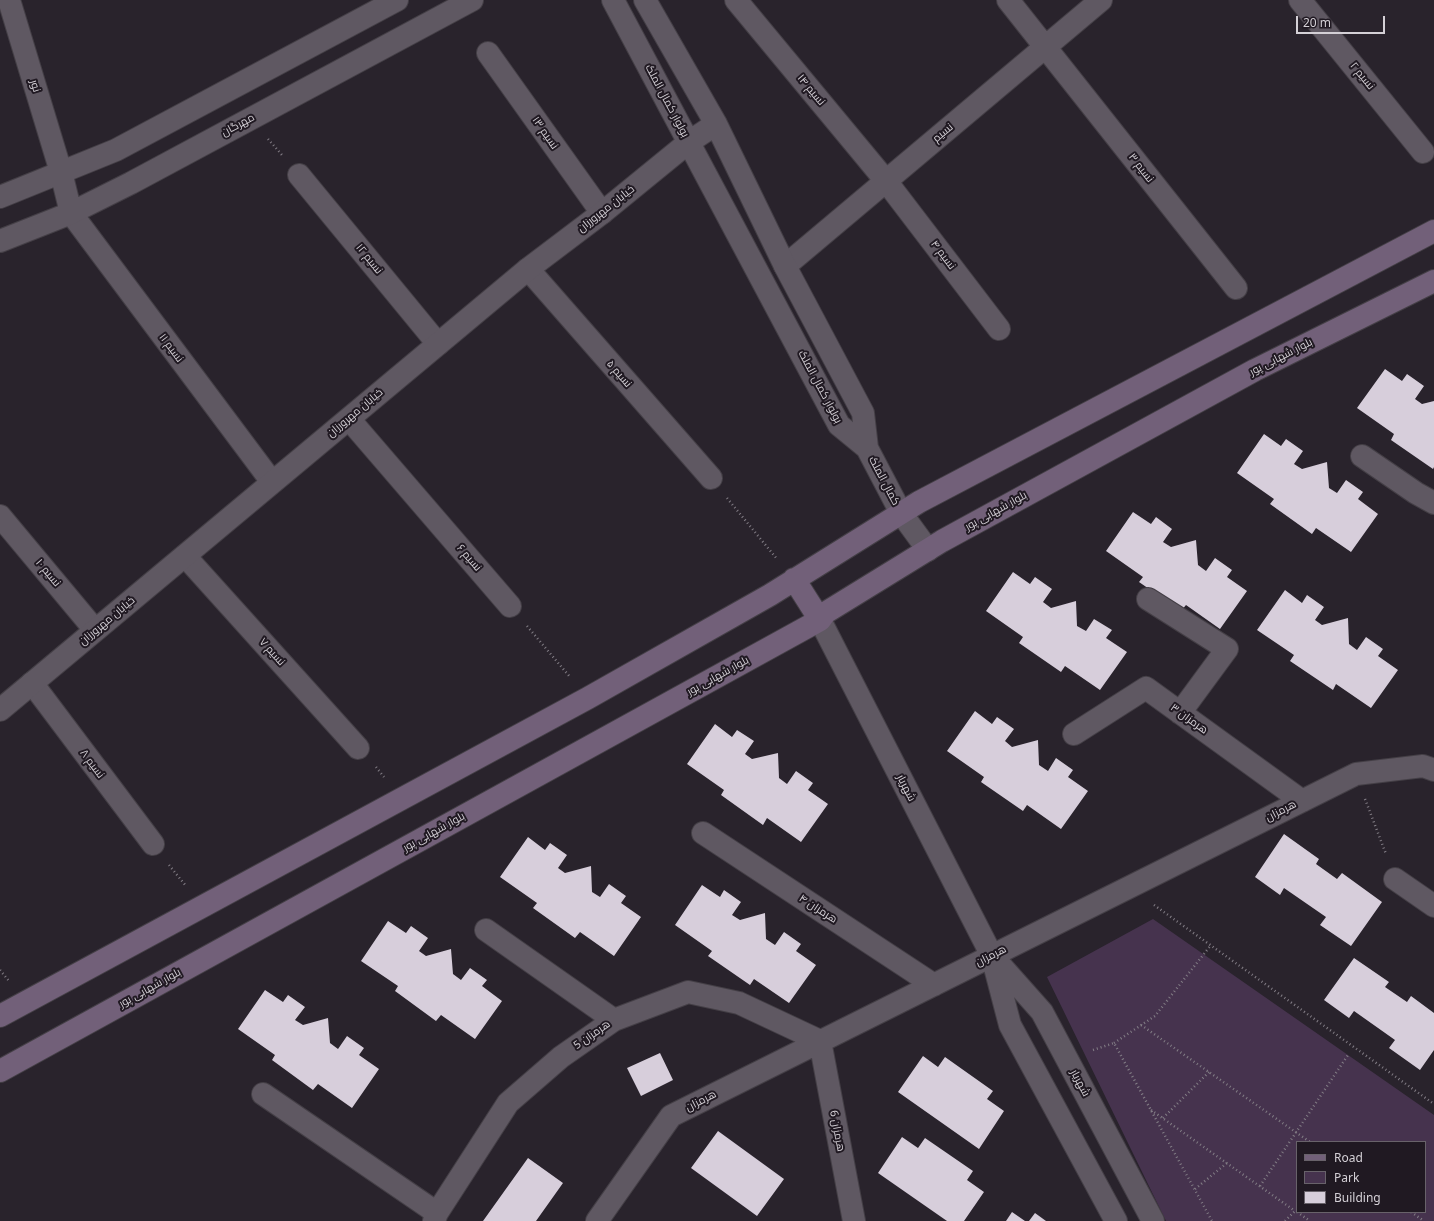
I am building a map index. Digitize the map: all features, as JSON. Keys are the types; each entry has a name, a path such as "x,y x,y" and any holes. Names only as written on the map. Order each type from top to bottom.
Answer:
{"main road":[{"path":"0,1016 588,698 770,595 933,494 1434,231"},
{"name":"بلوار شهابی پور","path":"0,1071 820,620 825,614 928,550 1255,370 1434,281"},
{"path":"794,579 820,620"}],"street":[{"name":"نور","path":"9,0 62,172 71,213"},
{"path":"0,197 116,150 397,0"},
{"name":"مهرگان","path":"0,241 71,213 131,183 472,0"},
{"name":"بولوار کمال الملک","path":"613,0 839,425 867,448"},
{"path":"645,0 716,124 785,266 863,413 867,448"},
{"name":"نسیم ۱۴","path":"736,0 886,181"},
{"name":"نسیم ۳","path":"1008,0 1236,288"},
{"name":"نسیم","path":"785,266 1101,0"},
{"name":"نسیم ۲","path":"1300,0 1423,152"},
{"name":"نسیم ۱۳","path":"488,53 602,213"},
{"name":"خیابان مهرورزان","path":"0,710 528,269 602,213 689,142 716,124"},
{"name":"نسیم ۱۲","path":"299,175 438,344"},
{"name":"نسیم ۴","path":"886,181 999,329"},
{"name":"نسیم ۱۱","path":"71,213 272,482"},
{"name":"نسیم ۵","path":"528,269 711,478"},
{"name":"نسیم ۶","path":"349,419 510,606"},
{"name":"کمال الملک","path":"867,448 901,513 928,550"},
{"path":"1362,456 1416,493 1434,503"},
{"name":"نسیم ۱۰","path":"0,516 95,630"},
{"name":"نسیم ۷","path":"185,556 358,748"},
{"path":"1148,599 1226,649 1180,713"},
{"name":"شهریار","path":"820,620 992,956 1010,1025 1116,1221"},
{"name":"نسیم ۸","path":"32,683 153,844"},
{"name":"هرمزان ۳","path":"1074,734 1146,688 1302,800"},
{"name":"هرمزان","path":"597,1221 671,1116 1356,774 1423,766 1434,770"},
{"name":"هرمزان ۴","path":"703,833 934,985"},
{"path":"1395,879 1434,906"},
{"path":"486,930 614,1020"},
{"name":"شهریار","path":"992,956 1042,1012 1153,1221"},
{"name":"هرمزان 5","path":"436,1217 508,1103 561,1057 614,1020 688,992 739,1003 820,1042"},
{"name":"هرمزان 6","path":"820,1042 854,1221"},
{"path":"263,1094 436,1217"}],"path":[{"path":"250,119 299,175"},
{"path":"711,478 794,579"},
{"path":"510,606 588,698"},
{"path":"358,748 403,798"},
{"path":"1356,774 1395,879"},
{"path":"153,844 202,907"},
{"path":"1129,887 1434,1104"},
{"path":"1067,1059 1114,1043 1155,1016 1211,945"},
{"path":"1141,1025 1309,1141"},
{"path":"1114,1043 1212,1221"},
{"path":"1260,1186 1348,1055"},
{"path":"1163,1118 1209,1072"},
{"path":"1150,1109 1296,1212 1285,1221"},
{"path":"1194,1189 1227,1163"},
{"path":"1298,1213 1310,1221"},
{"path":"1412,1213 1424,1221"}],"green space":[{"path":"1153,919 1434,1115 1434,1221 1166,1221 1047,977"}],"building":[{"path":"1385,369 1402,381 1407,374 1424,386 1415,399 1422,404 1434,401 1433,469 1391,440 1394,434 1357,408"},
{"path":"1264,434 1281,446 1286,439 1303,451 1294,464 1302,469 1327,462 1329,488 1337,493 1346,480 1363,492 1358,499 1378,514 1351,552 1316,528 1312,534 1270,504 1274,499 1237,473"},
{"path":"1133,512 1151,524 1156,517 1172,529 1163,542 1171,547 1196,540 1198,565 1206,571 1215,558 1232,570 1227,577 1247,591 1220,629 1186,605 1181,611 1139,582 1143,577 1106,551"},
{"path":"1013,572 1030,584 1035,577 1052,589 1043,602 1051,608 1076,601 1077,626 1086,631 1094,619 1112,630 1106,638 1127,652 1100,690 1065,666 1061,672 1019,643 1023,637 986,611"},
{"path":"1285,590 1302,603 1307,595 1324,607 1315,620 1322,625 1348,618 1349,644 1357,650 1366,637 1383,649 1378,656 1398,670 1371,708 1336,684 1333,690 1290,661 1294,655 1257,630"},
{"path":"975,711 992,724 997,717 1014,729 1005,741 1012,747 1038,740 1039,765 1048,771 1056,758 1073,770 1068,777 1088,791 1061,829 1027,805 1023,811 981,782 984,777 947,751"},
{"path":"715,724 732,737 737,730 754,741 745,754 752,759 778,753 779,778 787,784 796,771 813,783 808,790 828,804 801,842 767,818 763,825 721,795 724,790 687,764"},
{"path":"1284,834 1319,859 1316,864 1337,879 1342,873 1382,902 1351,946 1320,925 1326,917 1284,888 1280,895 1255,877"},
{"path":"528,837 545,850 550,843 567,855 558,868 565,873 591,866 592,892 600,897 609,884 626,896 621,903 641,917 614,956 580,932 575,938 533,908 537,903 500,877"},
{"path":"702,885 720,897 724,890 741,902 732,915 740,920 765,913 766,939 775,945 784,932 801,944 796,951 816,965 789,1003 754,979 750,985 708,956 712,951 675,925"},
{"path":"388,921 406,933 411,926 428,938 419,951 426,956 451,949 453,974 461,980 470,968 487,980 482,986 502,1001 475,1039 441,1015 436,1021 395,991 398,986 361,961"},
{"path":"1354,958 1389,982 1385,987 1407,1002 1411,996 1434,1013 1434,1050 1420,1070 1389,1048 1395,1040 1354,1011 1349,1018 1324,1000"},
{"path":"265,990 283,1002 288,995 305,1007 295,1020 303,1025 328,1018 330,1043 338,1049 347,1036 364,1048 359,1055 379,1069 352,1108 318,1084 313,1090 272,1060 275,1055 238,1029"},
{"path":"660,1053 673,1080 641,1096 627,1068"},
{"path":"923,1056 938,1067 945,1057 993,1091 987,1099 1004,1111 979,1149 898,1092"},
{"path":"718,1131 784,1179 757,1216 691,1168"},
{"path":"902,1137 918,1148 925,1138 973,1171 967,1180 984,1192 964,1221 947,1221 878,1173"},
{"path":"528,1158 563,1183 536,1221 483,1221"},
{"path":"1012,1212 1025,1221 1006,1221"},
{"path":"1035,1213 1046,1221 1029,1221"}]}
